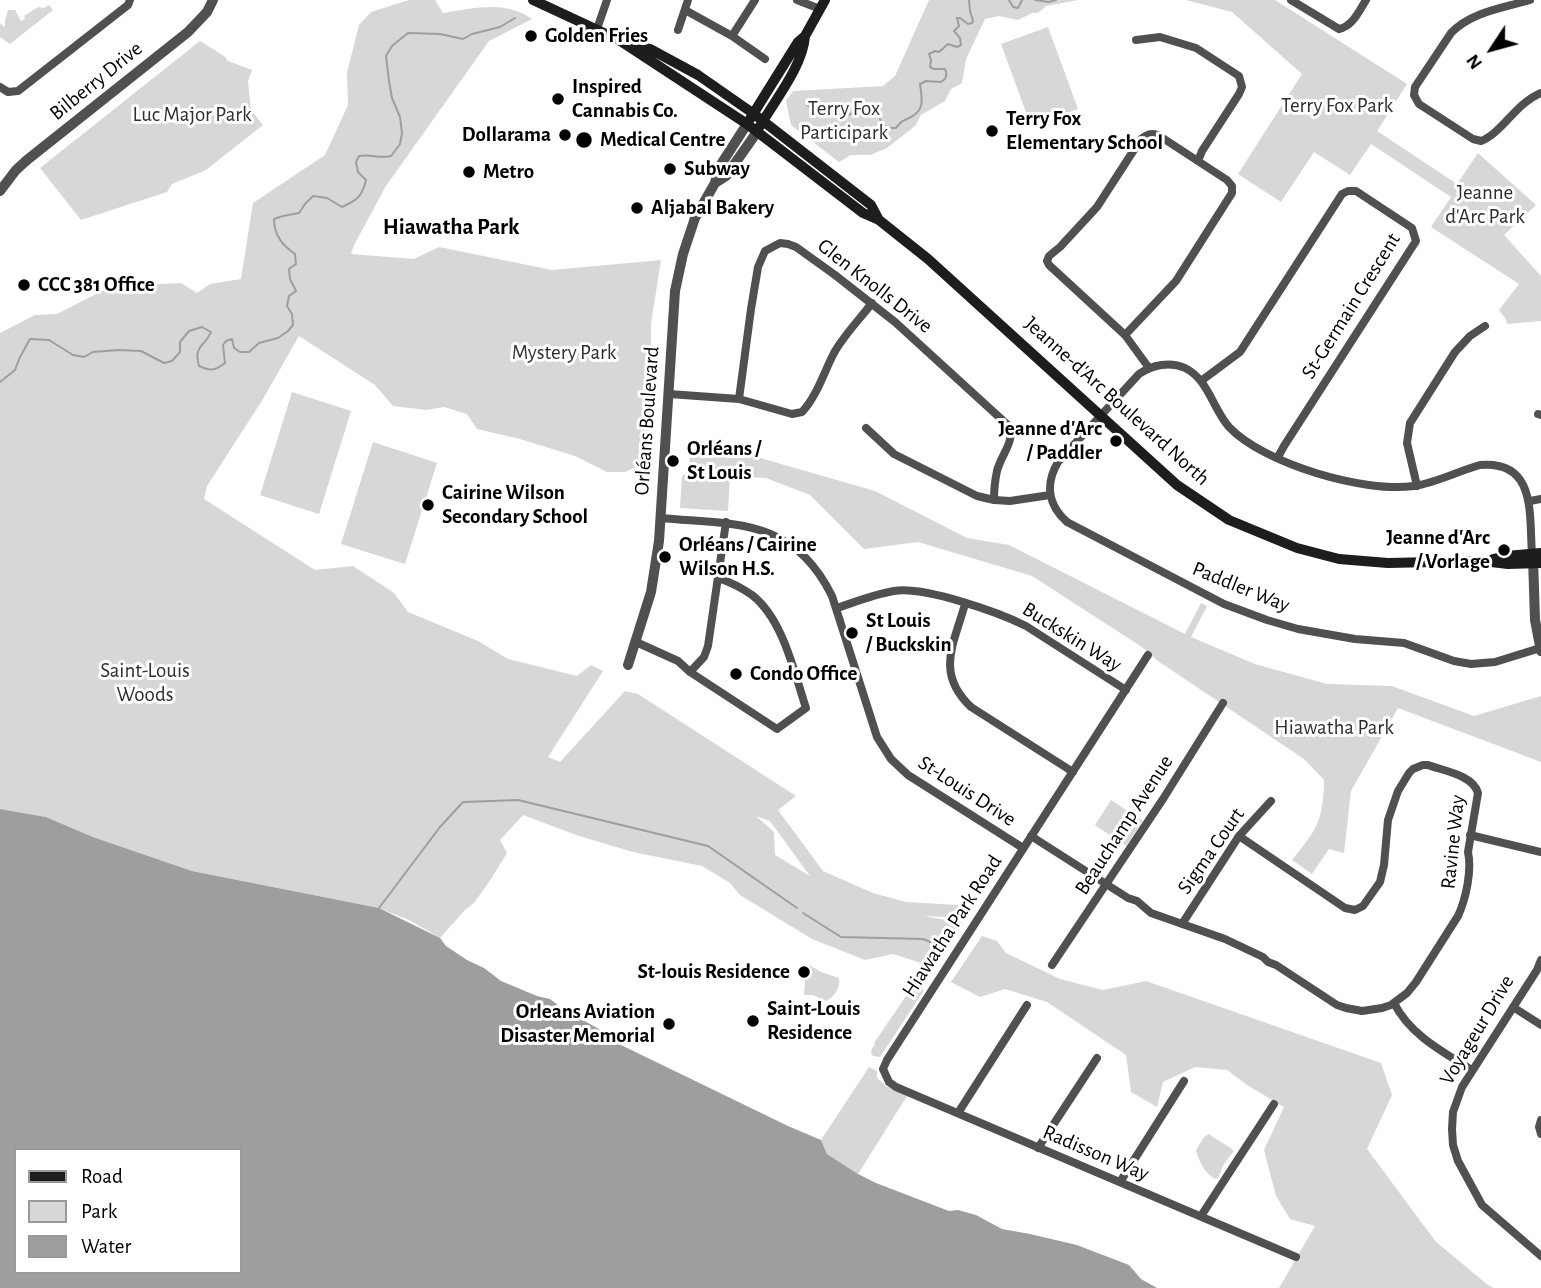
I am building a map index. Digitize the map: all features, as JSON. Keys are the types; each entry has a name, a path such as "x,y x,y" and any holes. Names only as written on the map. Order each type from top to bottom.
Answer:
{"main road":[{"name":"Jeanne-d'Arc Boulevard North","path":"533,0 620,40 755,123 871,205 879,220 928,259 1177,485 1229,520 1297,548 1339,559 1388,563 1483,561 1506,556 1537,558"},
{"name":"Orléans Boulevard","path":"755,123 794,68 804,46 805,36 822,4"}],"street":[{"path":"0,87 8,92 18,91 128,5 130,0"},
{"name":"Bilberry Drive","path":"0,191 20,166 188,32 207,12 213,0"},
{"path":"597,30 607,0"},
{"path":"678,30 688,0"},
{"path":"732,36 755,0"},
{"path":"797,0 822,4"},
{"path":"1291,0 1339,29 1352,22 1366,0"},
{"path":"1530,0 1470,18 1457,27 1415,87 1414,95 1419,104 1480,141 1486,140 1521,106 1541,93"},
{"path":"685,10 732,36 765,59"},
{"path":"1136,40 1160,37 1196,48 1239,76 1242,86 1239,94 1198,161"},
{"name":"Orléans Boulevard","path":"628,665 651,592 661,517 675,291 680,265 695,218 715,183 718,169 755,123"},
{"path":"1125,335 1175,281 1232,193 1227,180 1158,135 1147,134 1141,139 1097,206 1047,261 1125,335 1149,368"},
{"name":"St-Germain Crescent","path":"1201,381 1240,352 1342,194 1356,191 1412,228 1416,241 1278,457"},
{"name":"Glen Knolls Drive","path":"739,399 758,267 765,251 780,243 788,244 796,247 872,303 1010,427 1010,441 997,470 994,500"},
{"path":"668,394 739,399 792,414 802,412 836,350 872,303"},
{"path":"1417,485 1407,443 1410,423 1455,352 1470,336 1485,326"},
{"path":"866,428 894,454 968,492 994,500 1025,500 1050,495 1051,478 1058,462 1139,374 1157,365 1179,366 1194,373 1201,381 1230,427 1248,441 1313,472 1353,482 1386,486 1417,485 1489,464 1504,468 1518,478 1530,501 1537,558 1535,620 1540,649"},
{"name":"Paddler Way","path":"1050,495 1055,509 1067,522 1208,596 1267,620 1318,634 1404,643 1454,661 1471,664 1495,662 1540,649"},
{"path":"1530,501 1541,499"},
{"name":"St-Louis Drive","path":"661,517 726,522 757,528 800,552 822,578 837,608 875,730 886,752 908,775 1023,848"},
{"path":"690,672 704,657 708,646 726,522"},
{"path":"636,642 678,661 690,672 776,729 806,708 784,642 763,606 751,595 718,578"},
{"name":"Buckskin Way","path":"837,608 881,594 904,590 914,590 965,604 1002,615 1026,626 1126,690"},
{"path":"965,604 950,654 949,671 955,688 971,707 1073,772"},
{"name":"Hiawatha Park Road","path":"886,1077 883,1069 887,1060 1148,655"},
{"name":"Beauchamp Avenue","path":"1052,965 1223,703"},
{"name":"Ravine Way","path":"1239,836 1345,908 1358,909 1380,882 1388,820 1398,791 1409,773 1418,766 1428,765 1464,778 1477,788 1478,798 1470,835 1463,905 1416,982 1394,1003"},
{"name":"Sigma Court","path":"1182,924 1239,836 1271,801"},
{"path":"1470,835 1541,852"},
{"path":"1031,836 1128,898 1137,901 1151,913 1237,944 1346,1008 1368,1011 1394,1003 1405,1021 1420,1036 1472,1070"},
{"name":"Voyageur Drive","path":"1541,960 1462,1087 1453,1112 1451,1129 1458,1161 1482,1205 1541,1256"},
{"path":"958,1112 1027,1005"},
{"path":"1513,1007 1541,1025"},
{"path":"1038,1148 1097,1058"},
{"name":"Radisson Way","path":"886,1077 896,1087 1296,1257"},
{"path":"1120,1182 1184,1081"},
{"path":"1200,1216 1274,1104"},
{"path":"1541,1121 1541,1134"}],"green space":[{"path":"409,0 435,0 443,13 500,7 522,13 532,19 489,41 386,186 351,254 414,259 439,247 552,270 661,260 651,324 651,353 648,353 645,464 625,472 607,472 575,456 477,429 467,414 444,407 426,410 393,406 375,385 299,336 263,399 207,486 204,499 315,570 353,566 394,593 408,612 478,641 508,659 577,676 591,665 603,671 548,757 560,762 625,691 638,694 796,796 778,810 823,871 873,893 906,902 974,906 966,918 924,916 963,923 934,967 893,954 865,960 812,939 740,895 730,883 702,866 633,852 523,815 500,840 507,853 491,879 474,903 440,938 411,921 379,908 192,871 93,837 46,817 0,809 0,333 35,315 57,314 115,286 181,283 197,293 210,284 241,279 253,203 325,155 348,105 347,73 359,25 371,12","holes":["756,816 770,821 810,876 775,855 774,832"]},
{"name":"Terry Fox Participark","path":"929,0 1078,0 1046,6 1038,13 1018,20 999,16 985,19 966,59 962,83 951,89 945,101 921,115 915,126 887,148 870,155 851,155 839,162 791,125 786,101 793,91 883,86 895,76"},
{"name":"Terry Fox Park","path":"1186,0 1275,0 1407,84 1377,131 1457,184 1478,153 1536,205 1504,235 1541,276 1541,321 1507,324 1499,310 1519,284 1431,227 1451,197 1371,144 1350,175 1314,152 1281,202 1238,174 1302,74 1232,12"},
{"path":"49,5 53,10 10,44 0,37 0,23 5,26 8,10 15,10 21,21 38,7"},
{"path":"1048,27 1078,109 1031,126 1001,44"},
{"name":"Luc Major Park","path":"200,41 228,61 252,70 248,81 251,110 263,125 206,170 172,184 167,192 81,220 40,168"},
{"path":"292,392 351,411 319,514 260,495"},
{"name":"Hiawatha Park","path":"691,438 875,491 967,538 1009,545 1185,634 1201,603 1207,606 1191,637 1255,664 1327,684 1392,686 1474,716 1541,696 1541,762 1398,708 1351,791 1344,853 1329,849 1312,874 1292,860 1313,832 1322,806 1324,780 1304,759 1158,661 1142,647 1032,576 918,542 864,549 810,495 766,478 730,476 728,511 680,508 682,476 689,471"},
{"path":"373,442 437,463 405,564 341,544"},
{"path":"1111,800 1143,821 1126,846 1095,825"},
{"path":"982,936 997,941 1006,953 1060,979 1103,990 1146,981 1381,1063 1392,1095 1367,1149 1436,1242 1494,1288 1279,1288 1315,1226 1290,1219 1276,1196 1264,1150 1284,1107 1227,1070 1195,1067 1163,1082 1157,1107 1131,1092 1126,1055 1047,1002 1005,989 980,997 951,982"},
{"path":"809,965 839,978 836,992 826,1001 813,995 804,995 806,968"},
{"path":"923,987 923,992 880,1057 873,1056 871,1052 874,1043 910,990"},
{"path":"869,1067 877,1071 877,1078 886,1086 907,1096 858,1174 827,1154 821,1140"},
{"path":"1209,1134 1234,1151 1215,1179 1203,1166 1196,1150"}],"water":[{"path":"0,809 46,817 93,837 192,871 379,908 440,938 446,946 501,981 550,999 606,1033 619,1044 821,1140 827,1154 876,1183 949,1211 958,1210 976,1215 1002,1229 1077,1245 1129,1265 1141,1279 1157,1288 0,1288"}],"waterway":[{"path":"807,105 819,113 840,115 848,115 874,105 878,107 880,120 884,125 896,128 919,111 922,103 920,84 926,81 941,82 945,78 945,69 930,67 929,54 939,52 948,44 957,47 961,45 960,38 954,31 959,26 957,18 968,24 973,21 969,0"},
{"path":"1009,0 1013,7 1018,8 1022,0"},
{"path":"1035,0 1056,0"},
{"path":"0,382 15,370 30,339 49,340 73,355 84,357 93,352 141,351 164,363 172,361 180,352 180,342 189,331 202,327 211,332 199,350 199,366 212,369 225,363 223,345 226,341 232,339 234,348 240,352 249,352 259,343 278,338 288,331 293,325 292,314 287,306 289,296 296,291 289,269 296,264 295,254 280,239 275,230 274,219 299,213 313,196 327,198 342,207 352,202 361,194 366,180 358,172 356,162 359,156 391,156 400,144 400,117 392,98 386,56 392,46 408,33 440,34 463,39 500,27 515,18"},
{"path":"379,908 440,827 463,802 518,800 708,846 797,908"},
{"path":"803,913 841,937 923,939 940,946"}],"place":[{"name":"Golden Fries","path":"531,36"},
{"name":"Inspired Cannabis Co.","path":"558,99"},
{"name":"Terry Fox Elementary School","path":"992,131"},
{"name":"Dollarama","path":"565,135"},
{"name":"Medical Centre","path":"584,140"},
{"name":"Subway","path":"670,169"},
{"name":"Metro","path":"469,172"},
{"name":"Aljabal Bakery","path":"637,208"},
{"name":"CCC 381 Office","path":"24,285"},
{"name":"Jeanne d'Arc / Paddler","path":"1116,441"},
{"name":"Orléans / St Louis","path":"673,461"},
{"name":"Cairine Wilson Secondary School","path":"428,505"},
{"name":"Jeanne d'Arc / Vorlage","path":"1504,550"},
{"name":"Orléans / Cairine Wilson H.S.","path":"665,557"},
{"name":"St Louis / Buckskin","path":"852,633"},
{"name":"Condo Office","path":"736,674"},
{"name":"St-louis Residence","path":"804,972"},
{"name":"Saint-Louis Residence","path":"753,1021"},
{"name":"Orleans Aviation Disaster Memorial","path":"669,1024"}],"district":[{"name":"Hiawatha Park","path":"451,227"}],"park label":[{"name":"Jeanne d'Arc Park","path":"1485,205"},
{"name":"Mystery Park","path":"564,353"},
{"name":"Saint-Louis Woods","path":"145,683"}]}
